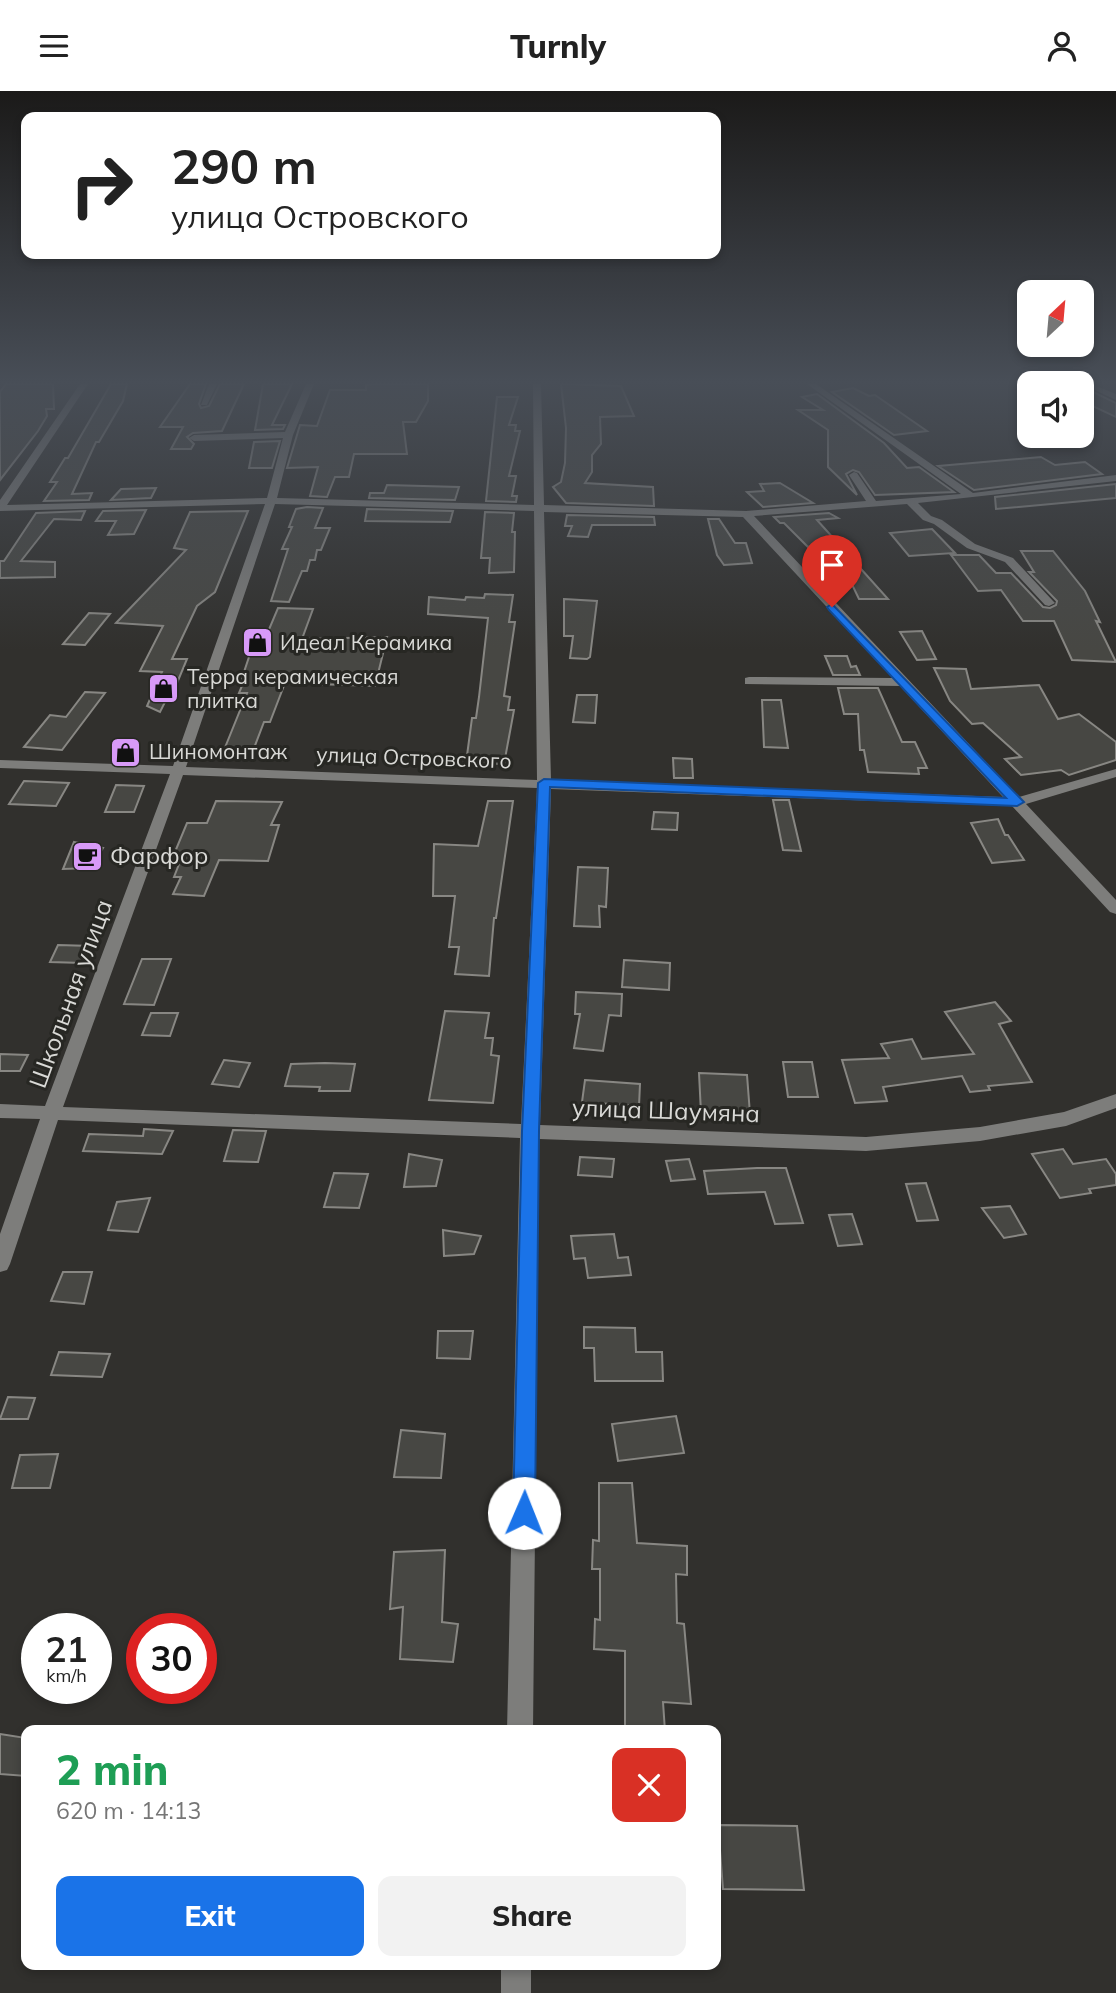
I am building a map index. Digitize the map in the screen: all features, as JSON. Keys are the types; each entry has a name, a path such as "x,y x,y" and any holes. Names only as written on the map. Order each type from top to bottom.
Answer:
{"street":[{"path":"0,507 23,473"},
{"name":"Школьная улица","path":"0,1264 51,1114 178,771 271,501 278,473"},
{"path":"520,1725 530,1131 544,783 539,473"},
{"path":"939,473 971,495"},
{"path":"854,475 873,504"},
{"path":"0,507 271,501 746,514 910,501 1116,478"},
{"path":"910,501 927,518 938,522 971,546 1009,560 1049,603"},
{"path":"746,514 1116,909"},
{"path":"749,681 902,682"},
{"name":"улица Островского","path":"0,764 1017,802 1116,773"},
{"name":"улица Шаумяна","path":"0,1111 866,1144 980,1134 1066,1119 1116,1101"},
{"path":"516,1970 516,1993"}],"building":[{"path":"56,473 82,473 72,494 92,493 89,500 44,501 57,482 50,482"},
{"path":"316,473 350,473 349,477 335,477 327,497 310,496"},
{"path":"489,473 510,473 509,476 516,476 512,496 517,496 516,502 486,501"},
{"path":"563,473 592,473 585,483 653,487 654,506 566,503 553,487 561,482"},
{"path":"834,473 848,473 846,474 857,495"},
{"path":"860,473 927,473 954,492 875,495"},
{"path":"948,473 1102,474 974,490"},
{"path":"780,483 813,503 763,507 747,492 764,491 760,484"},
{"path":"1116,484 1116,498 996,509 995,497"},
{"path":"387,485 459,487 455,500 369,498 370,493 384,493"},
{"path":"156,488 151,498 111,500 121,489"},
{"path":"323,508 315,528 330,528 321,550 317,550 315,560 310,560 307,571 302,571 289,602 271,601 288,549 282,549 292,527 289,527 296,509"},
{"path":"367,509 453,511 450,522 365,521"},
{"path":"146,510 134,534 108,535 116,521 96,521 103,511"},
{"path":"85,511 81,520 54,519 21,561 55,562 55,577 0,578 0,561 4,561 36,513"},
{"path":"248,511 215,592 197,606 172,659 187,659 170,700 166,700 160,712 147,706 162,672 140,671 163,626 116,623 186,550 174,548 190,512"},
{"path":"485,512 514,513 514,572 489,573 490,558 481,558"},
{"path":"829,513 838,518 817,520 888,599 859,599 847,574 836,575 811,546 808,547 784,523 774,517"},
{"path":"567,515 654,517 655,525 592,525 588,537 568,536 572,526 565,526"},
{"path":"708,519 719,519 735,543 746,543 752,563 724,565 717,555"},
{"path":"932,529 955,553 909,556 890,533"},
{"path":"1021,551 1053,551 1085,591 1116,662 1072,660 1054,621 1023,621 1001,590 978,591 951,555 979,555 996,573 1011,573 1043,607 1056,605 1057,601 1029,572 1034,572"},
{"path":"485,594 513,595 509,622 515,622 504,696 510,697 508,710 514,710 504,764 466,763 472,718 476,718 488,618 428,614 429,597 465,600 466,597 484,598"},
{"path":"564,599 597,601 590,657 587,659 570,658 573,636 564,636"},
{"path":"278,608 313,609 302,639 387,637 375,686 285,683 270,722 264,722 251,756 222,755 247,693 239,693 255,639 265,639"},
{"path":"89,613 110,614 85,645 63,644"},
{"path":"922,631 936,659 917,660 900,632"},
{"path":"825,656 847,656 851,667 856,666 860,675 833,675"},
{"path":"934,668 966,669 971,689 1039,685 1058,719 1079,714 1116,742 1116,760 1069,775 1061,770 1021,775 1005,759 1021,757 983,723 972,724 950,701"},
{"path":"838,688 878,688 902,742 915,742 927,768 918,768 919,774 868,772 864,750 860,750 858,714 844,714"},
{"path":"85,692 105,693 62,750 24,747 50,715 66,717"},
{"path":"577,695 597,695 595,723 573,722"},
{"path":"762,700 781,700 788,748 764,747"},
{"path":"673,758 692,759 693,778 674,778"},
{"path":"24,781 69,783 56,806 9,804"},
{"path":"116,785 144,786 134,812 105,812"},
{"path":"773,800 789,800 801,851 783,850"},
{"path":"216,801 282,802 271,825 279,825 268,861 219,860 204,896 173,894 181,877 174,877 181,859 172,859 187,823 207,823"},
{"path":"488,801 513,801 494,918 489,976 455,974 459,947 449,947 455,896 433,896 434,844 478,846"},
{"path":"654,812 678,813 677,830 652,829"},
{"path":"998,819 1005,835 1008,835 1024,860 992,863 971,823"},
{"path":"74,842 103,848 91,868 63,869"},
{"path":"578,867 608,868 606,907 599,906 600,927 574,926"},
{"path":"58,945 91,946 83,963 50,962"},
{"path":"142,959 171,959 154,1005 124,1004"},
{"path":"624,960 670,963 669,990 622,987"},
{"path":"576,992 622,994 621,1016 609,1015 603,1051 574,1048 580,1014 575,1014"},
{"path":"995,1002 1011,1021 999,1024 1032,1082 988,1086 990,1090 970,1092 962,1076 883,1087 887,1101 855,1103 842,1060 889,1058 881,1044 912,1039 922,1059 974,1054 945,1012"},
{"path":"445,1011 489,1013 485,1038 493,1038 491,1055 499,1056 493,1103 429,1100"},
{"path":"151,1013 178,1013 170,1036 142,1035"},
{"path":"0,1054 28,1055 20,1071 0,1071"},
{"path":"224,1060 250,1063 239,1087 212,1084"},
{"path":"783,1062 812,1062 818,1097 788,1097"},
{"path":"291,1064 355,1064 350,1091 319,1091 320,1087 285,1086"},
{"path":"699,1073 747,1075 750,1114 701,1113"},
{"path":"585,1080 640,1084 639,1106 582,1102"},
{"path":"144,1129 173,1131 162,1154 83,1151 89,1134 143,1136"},
{"path":"233,1130 266,1131 258,1162 224,1161"},
{"path":"1063,1149 1073,1164 1106,1159 1116,1174 1116,1185 1089,1189 1091,1193 1060,1198 1032,1154"},
{"path":"409,1154 442,1160 436,1186 404,1187"},
{"path":"580,1157 614,1159 612,1177 578,1175"},
{"path":"689,1159 695,1179 671,1181 666,1161"},
{"path":"786,1168 803,1223 775,1224 765,1192 708,1194 704,1171"},
{"path":"334,1173 368,1174 359,1208 324,1207"},
{"path":"926,1183 938,1220 917,1221 906,1184"},
{"path":"150,1198 138,1232 108,1230 117,1202"},
{"path":"1010,1206 1026,1234 1004,1238 982,1208"},
{"path":"852,1214 862,1244 838,1246 829,1215"},
{"path":"443,1230 481,1236 474,1254 444,1256"},
{"path":"614,1234 618,1258 628,1257 631,1275 588,1278 585,1258 574,1259 571,1236"},
{"path":"63,1272 92,1272 84,1304 51,1301"},
{"path":"584,1327 635,1328 636,1352 662,1352 663,1381 595,1381 594,1348 584,1348"},
{"path":"438,1331 473,1331 470,1359 437,1358"},
{"path":"59,1352 110,1354 102,1377 51,1375"},
{"path":"8,1397 35,1398 28,1419 0,1419"},
{"path":"676,1416 684,1453 618,1461 612,1424"},
{"path":"401,1430 445,1434 441,1478 394,1477"},
{"path":"58,1454 50,1488 12,1488 20,1455"},
{"path":"599,1483 632,1483 637,1543 687,1546 687,1575 676,1574 677,1623 684,1624 691,1704 663,1702 665,1725 625,1725 625,1651 594,1649 595,1619 600,1620 600,1569 592,1569 593,1540 599,1541"},
{"path":"445,1550 442,1622 458,1624 453,1662 400,1659 403,1607 390,1609 394,1552"},
{"path":"0,1734 21,1737 21,1776 0,1774"},
{"path":"721,1825 797,1826 804,1890 723,1889"}],"place":[{"name":"Идеал Керамика","path":"257,643"},
{"name":"Терра керамическая плитка","path":"164,689"},
{"name":"Шиномонтаж","path":"126,752"},
{"name":"Фарфор","path":"87,856"}],"route":[{"path":"524,1513 530,1131 544,783 1017,802 832,607"}]}
